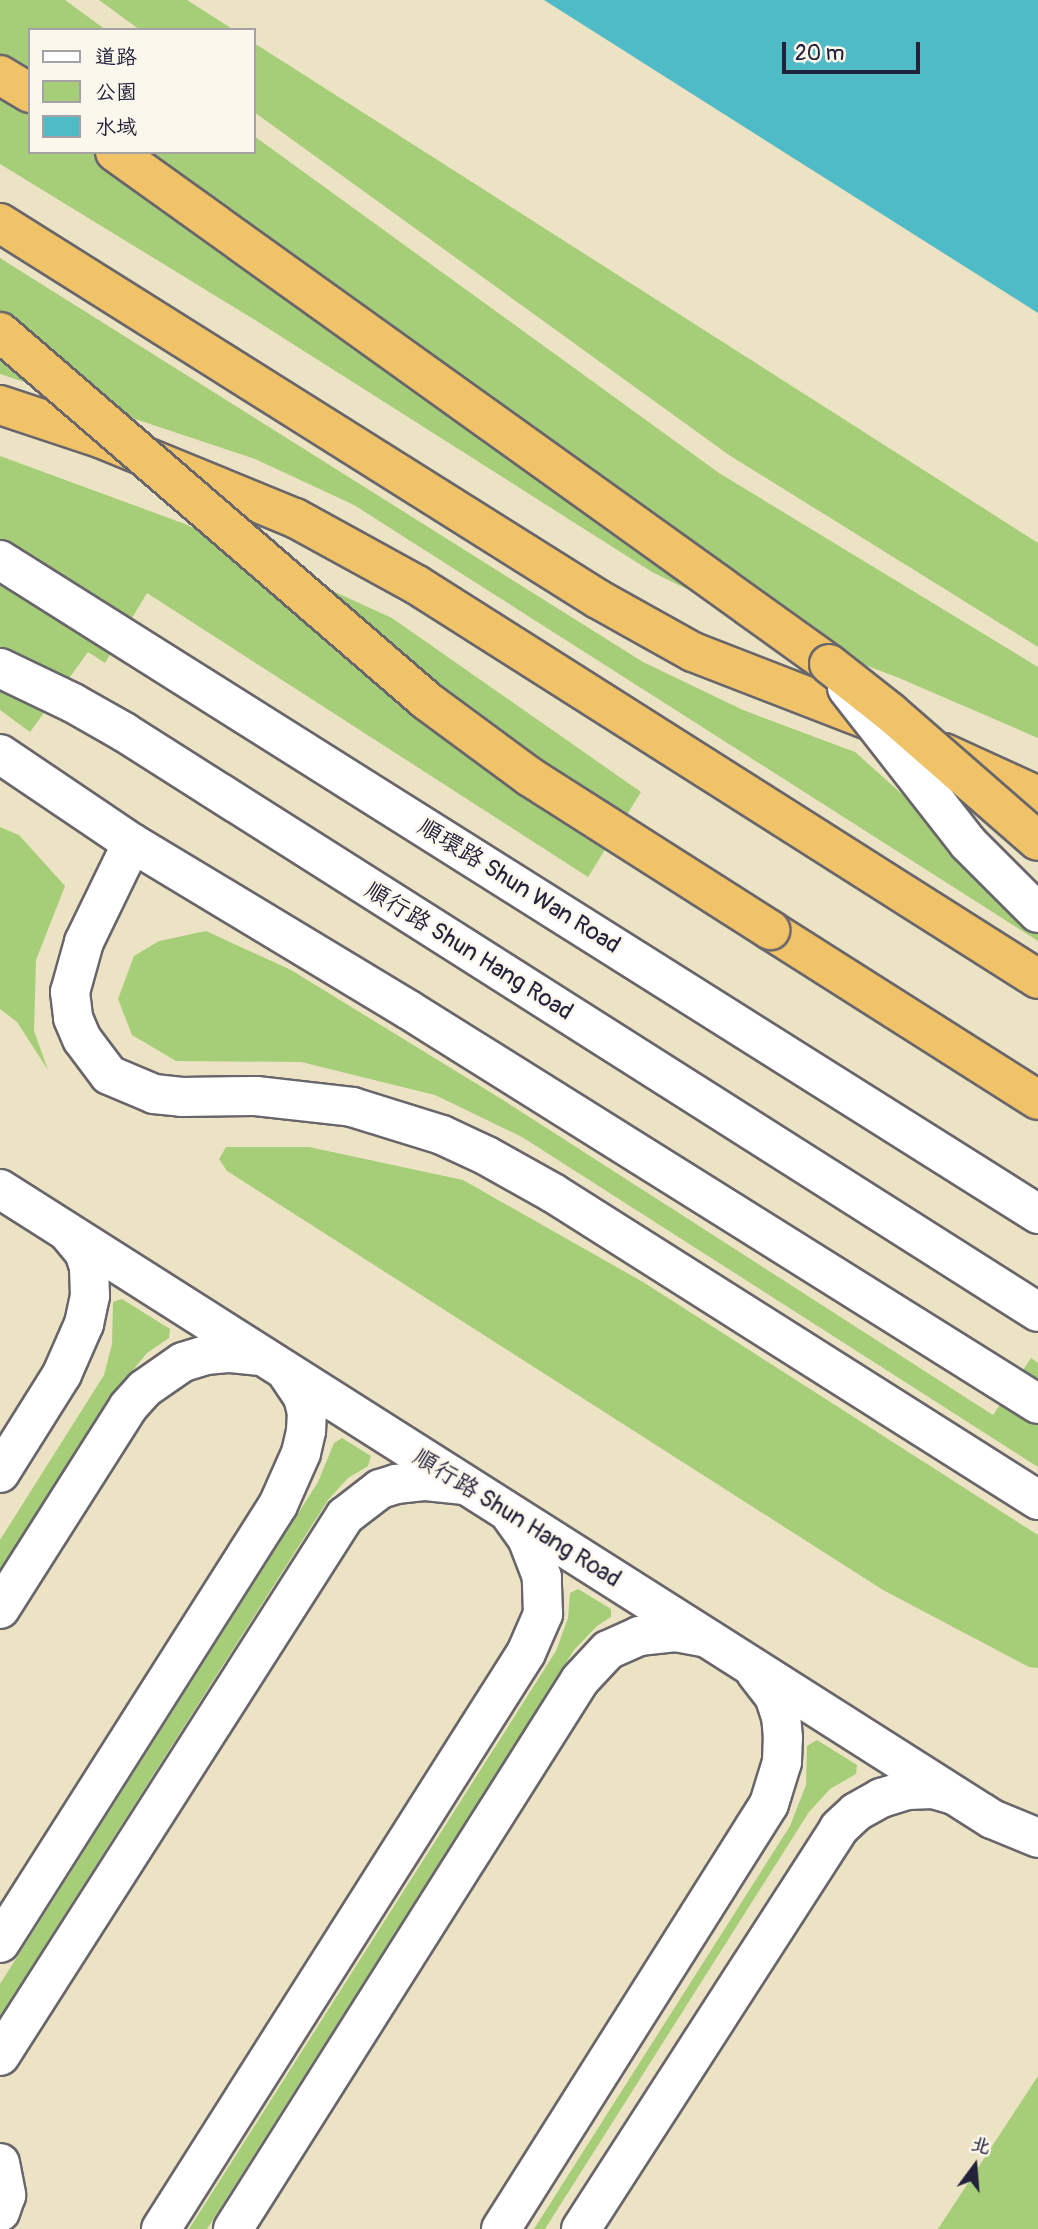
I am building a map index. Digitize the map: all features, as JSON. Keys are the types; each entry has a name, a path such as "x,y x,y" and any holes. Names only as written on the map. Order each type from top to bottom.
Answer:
{"highway":[{"path":"0,75 28,92"},
{"path":"118,154 829,664 891,712 1038,841"},
{"path":"0,223 389,470 598,599 693,652 894,730 1038,796"},
{"path":"0,332 427,701 530,778 1038,1100"},
{"path":"0,405 102,439 295,518 417,585 1038,979"}],"lane":[{"name":"順環路 Shun Wan Road","path":"0,560 1038,1214"},
{"path":"829,664 968,843 1038,913"},
{"name":"順行路 Shun Hang Road","path":"0,668 73,703 124,732 1038,1312"},
{"path":"0,754 132,843 409,1010 1038,1404"},
{"path":"0,776 132,843"},
{"path":"132,843 84,942 70,992 73,1018 82,1039 109,1075 154,1094 268,1097 352,1107 408,1123 487,1156 553,1194 1038,1500"},
{"name":"順行路 Shun Hang Road","path":"0,1189 32,1212 275,1363 957,1797 1007,1828 1038,1838"},
{"path":"0,1473 62,1374 83,1324 90,1296 89,1267 84,1252 32,1212"},
{"path":"0,1609 128,1407 144,1389 183,1362 206,1355 231,1353 275,1363 303,1397 307,1413 301,1453 278,1505 0,1942"},
{"path":"0,2056 345,1516 380,1489 396,1484 426,1481 468,1487"},
{"path":"161,2229 526,1653 542,1614 542,1577 527,1538 507,1511"},
{"path":"233,2229 580,1680 608,1650 639,1636 676,1632 710,1640"},
{"path":"501,2229 769,1804 782,1762 781,1717 774,1696 762,1678 744,1662"},
{"path":"581,2229 839,1828 856,1812 881,1798 908,1790 933,1789 957,1797"},
{"path":"0,2164 6,2195 0,2212"}],"green space":[{"path":"0,0 65,0 103,28 28,28 28,154 256,154 256,137 719,473 1038,667 1038,738 899,678 765,627 652,572 255,320 0,164"},
{"path":"99,0 187,0 231,28 137,28"},
{"path":"256,44 1038,543 1038,647 729,455 256,113"},
{"path":"0,258 643,662 743,710 855,752 970,855 1038,923 1038,941 354,505 255,459 0,374"},
{"path":"0,456 185,524 392,618 641,792 588,877 147,593 105,663 88,652 30,732 0,710"},
{"path":"0,827 19,835 65,886 36,960 34,1031 48,1070 17,1022 0,1009"},
{"path":"206,931 291,970 503,1100 993,1415 1031,1358 1038,1363 1038,1467 522,1137 435,1095 301,1062 176,1061 132,1035 118,999 134,956 159,941"},
{"path":"226,1147 309,1147 463,1180 643,1282 1038,1535 1038,1668 1029,1667 883,1590 227,1171 219,1159"},
{"path":"122,1299 170,1329 169,1338 147,1353 128,1376 0,1578 0,1540 104,1375 112,1344 113,1302"},
{"path":"342,1438 371,1456 368,1466 348,1478 328,1500 0,2016 0,1984 318,1482 334,1443"},
{"path":"578,1589 611,1609 611,1617 597,1626 574,1650 207,2229 189,2229 556,1651 568,1618 570,1593"},
{"path":"817,1740 857,1765 856,1774 830,1789 809,1812 545,2229 534,2229 790,1826 806,1785 807,1746"},
{"path":"1038,2076 1038,2229 938,2229"}],"water":[{"path":"544,0 1038,0 1038,313"}]}
